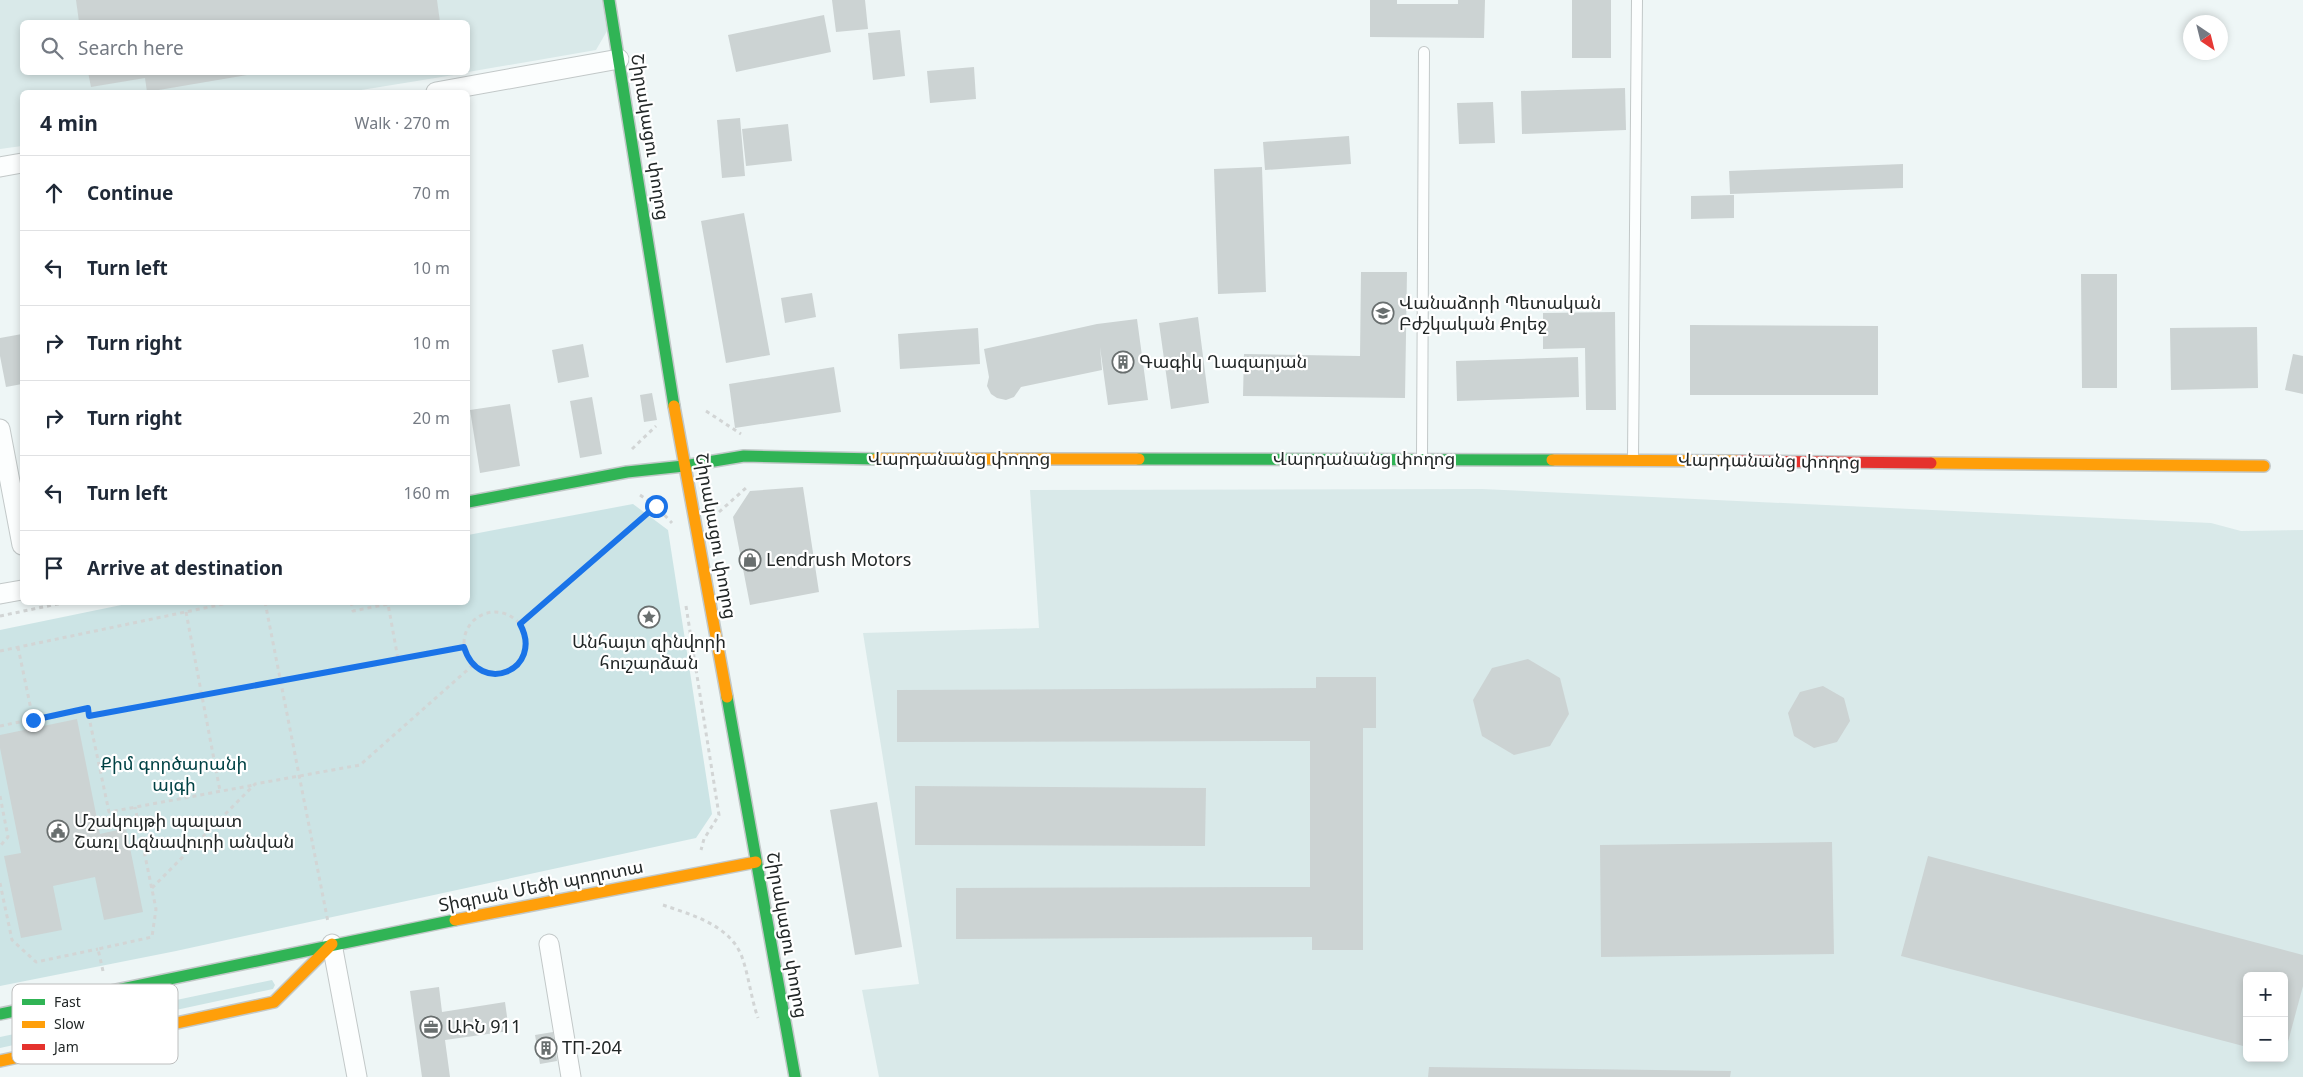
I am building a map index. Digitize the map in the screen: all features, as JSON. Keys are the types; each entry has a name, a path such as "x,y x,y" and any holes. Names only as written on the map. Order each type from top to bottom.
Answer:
{"street":[{"name":"Շիրակացու փողոց","path":"609,0 684,466 697,525 794,1077"},
{"path":"447,90 619,59"},
{"path":"0,167 20,163"},
{"path":"0,429 20,534"},
{"name":"Վարդանանց փողոց","path":"470,502 627,472 684,466 744,456 875,459 1634,460 2264,466"},
{"path":"0,594 20,590"},
{"name":"Տիգրան Մեծի պողոտա","path":"142,984 332,944 756,862"},
{"path":"178,1022 274,1002 332,944"},
{"path":"332,944 357,1077"},
{"path":"549,944 570,1077"}],"lane":[{"path":"1634,460 1637,0"},
{"path":"1422,460 1424,52"}],"path":[{"path":"706,411 742,435"},
{"path":"631,450 656,425"},
{"path":"719,512 747,487"},
{"path":"637,494 644,495 656,506 670,520 674,530"},
{"path":"520,624 656,506"},
{"path":"685,599 719,815 704,839 701,850"},
{"path":"0,616 53,605"},
{"path":"0,651 218,605"},
{"path":"266,605 328,926"},
{"path":"352,605 353,610 382,605"},
{"path":"388,605 398,659"},
{"path":"493,611 503,612 513,617 520,624 525,633 527,644 519,663 501,674 481,671 473,665 464,647 464,636 468,627 483,614 493,611"},
{"path":"186,612 220,791"},
{"path":"18,647 33,720"},
{"path":"89,716 464,647"},
{"path":"0,726 88,708 109,812 360,765 473,665"},
{"path":"152,888 255,784"},
{"path":"0,796 8,837 0,846"},
{"path":"0,883 12,940 36,962 152,937 156,909 135,807"},
{"path":"663,905 709,922 718,928 734,945 745,967 758,1018"},
{"path":"98,949 104,972"}],"shaded area":[{"path":"0,0 602,0 607,31 596,50 470,72 470,20 20,20 20,75 454,75 361,90 20,90 20,146 0,149"},
{"path":"1482,489 2211,523 2241,531 2303,530 2303,1077 879,1077 862,990 919,984 863,633 1039,628 1030,490"}],"green space":[{"name":"Քիմ գործարանի այգի","path":"633,504 668,530 712,814 696,838 176,951 0,986 0,630 121,605 470,605 470,535"},
{"path":"272,980 275,985 273,989 178,1010 178,1000"},
{"path":"12,1034 12,1045 0,1048 0,1037"}],"building":[{"path":"76,0 437,0 440,20 79,20"},
{"path":"832,0 865,0 868,29 836,32"},
{"path":"1370,0 1397,0 1397,4 1458,4 1458,0 1485,0 1484,38 1370,37"},
{"path":"1572,0 1611,0 1611,58 1572,58"},
{"path":"824,15 831,52 736,72 728,35"},
{"path":"900,30 905,76 873,80 868,33"},
{"path":"974,67 976,99 930,103 927,71"},
{"path":"89,75 247,75 159,90 147,90 145,78 91,87"},
{"path":"1625,88 1626,130 1522,134 1521,91"},
{"path":"1493,102 1495,143 1459,144 1457,103"},
{"path":"740,118 745,176 722,178 717,120"},
{"path":"788,124 792,161 746,166 742,129"},
{"path":"1349,136 1351,164 1265,170 1263,142"},
{"path":"1903,164 1903,188 1730,194 1729,171"},
{"path":"1262,167 1266,292 1218,294 1214,169"},
{"path":"1734,195 1734,218 1691,219 1691,196"},
{"path":"744,213 770,355 726,363 701,221"},
{"name":"Վանաձորի Պետական Բժշկական Քոլեջ","path":"1361,272 1407,272 1405,398 1243,396 1244,354 1360,356"},
{"path":"2081,274 2117,274 2117,388 2082,388"},
{"path":"812,293 816,317 785,323 781,298"},
{"path":"1615,312 1616,410 1586,410 1585,348 1543,349 1543,313"},
{"path":"1198,317 1209,403 1171,409 1159,323"},
{"path":"1137,319 1148,400 1108,405 1100,347 1102,370 1021,387 1014,397 1006,400 991,394 987,386 989,377 984,349 1097,324"},
{"path":"1690,325 1878,326 1878,395 1690,395"},
{"path":"2257,327 2258,388 2171,390 2170,328"},
{"path":"978,328 980,364 900,369 898,334"},
{"path":"20,334 20,384 6,387 0,356 0,338"},
{"path":"583,344 589,377 558,383 552,350"},
{"path":"2293,354 2303,356 2303,394 2285,390"},
{"path":"1578,357 1579,397 1457,401 1456,361"},
{"path":"834,367 841,412 735,428 729,384"},
{"path":"652,393 657,420 644,422 640,395"},
{"path":"592,397 602,454 580,458 570,401"},
{"path":"510,404 520,466 480,473 470,410"},
{"path":"803,487 819,592 750,605 733,517 750,491"},
{"path":"1528,659 1560,678 1569,714 1550,746 1514,755 1482,736 1473,700 1492,668"},
{"path":"1316,677 1376,677 1376,728 1363,728 1363,950 1312,950 1312,937 956,939 956,888 1310,887 1310,741 897,742 897,690 1316,688"},
{"path":"1823,686 1844,698 1850,721 1837,742 1814,748 1794,736 1788,713 1800,692"},
{"name":"Մշակույթի պալատ Շառլ Ազնավուրի անվան","path":"77,719 100,834 126,828 143,912 104,920 95,877 53,886 62,930 21,938 4,856 21,853 0,748 0,735"},
{"path":"915,786 1206,788 1205,846 915,845"},
{"path":"877,802 902,947 855,955 830,810"},
{"path":"1832,842 1834,954 1601,957 1600,845"},
{"path":"1928,856 2303,955 2303,986 2288,1042 2288,972 2243,972 2243,1046 1901,956"},
{"path":"439,987 442,1012 505,1002 509,1031 445,1040 450,1077 422,1077 410,991"},
{"name":"ТП-204","path":"553,1032 557,1061 540,1064 535,1035"},
{"path":"1429,1067 1731,1071 1730,1077 1428,1077"}],"traffic: fast":[{"path":"609,0 674,406"},
{"path":"470,502 627,472 684,466 744,456 876,459"},
{"path":"1139,459 1552,460"},
{"path":"727,697 795,1077"},
{"path":"145,984 455,920"},
{"path":"0,1014 12,1012"}],"traffic: slow":[{"path":"674,406 727,697"},
{"path":"876,459 1139,459"},
{"path":"1552,460 1738,461"},
{"path":"1931,463 2264,466"},
{"path":"455,920 756,862"},
{"path":"178,1023 274,1002 332,944"},
{"path":"0,1061 12,1058"}],"traffic: jam":[{"path":"1738,461 1931,463"}],"place":[{"name":"Վանաձորի Պետական Բժշկական Քոլեջ","path":"1383,313"},
{"name":"Գագիկ Ղազարյան","path":"1123,362"},
{"name":"Lendrush Motors","path":"750,560"},
{"name":"Անհայտ զինվորի հուշարձան","path":"649,617"},
{"name":"Մշակույթի պալատ Շառլ Ազնավուրի անվան","path":"58,831"},
{"name":"ԱԻՆ 911","path":"431,1027"},
{"name":"ТП-204","path":"546,1048"}],"route":[{"path":"33,720 88,708 89,716 464,647 473,665 481,671 501,674 511,670 519,663 524,654 527,644 525,633 520,624 656,506"}]}
